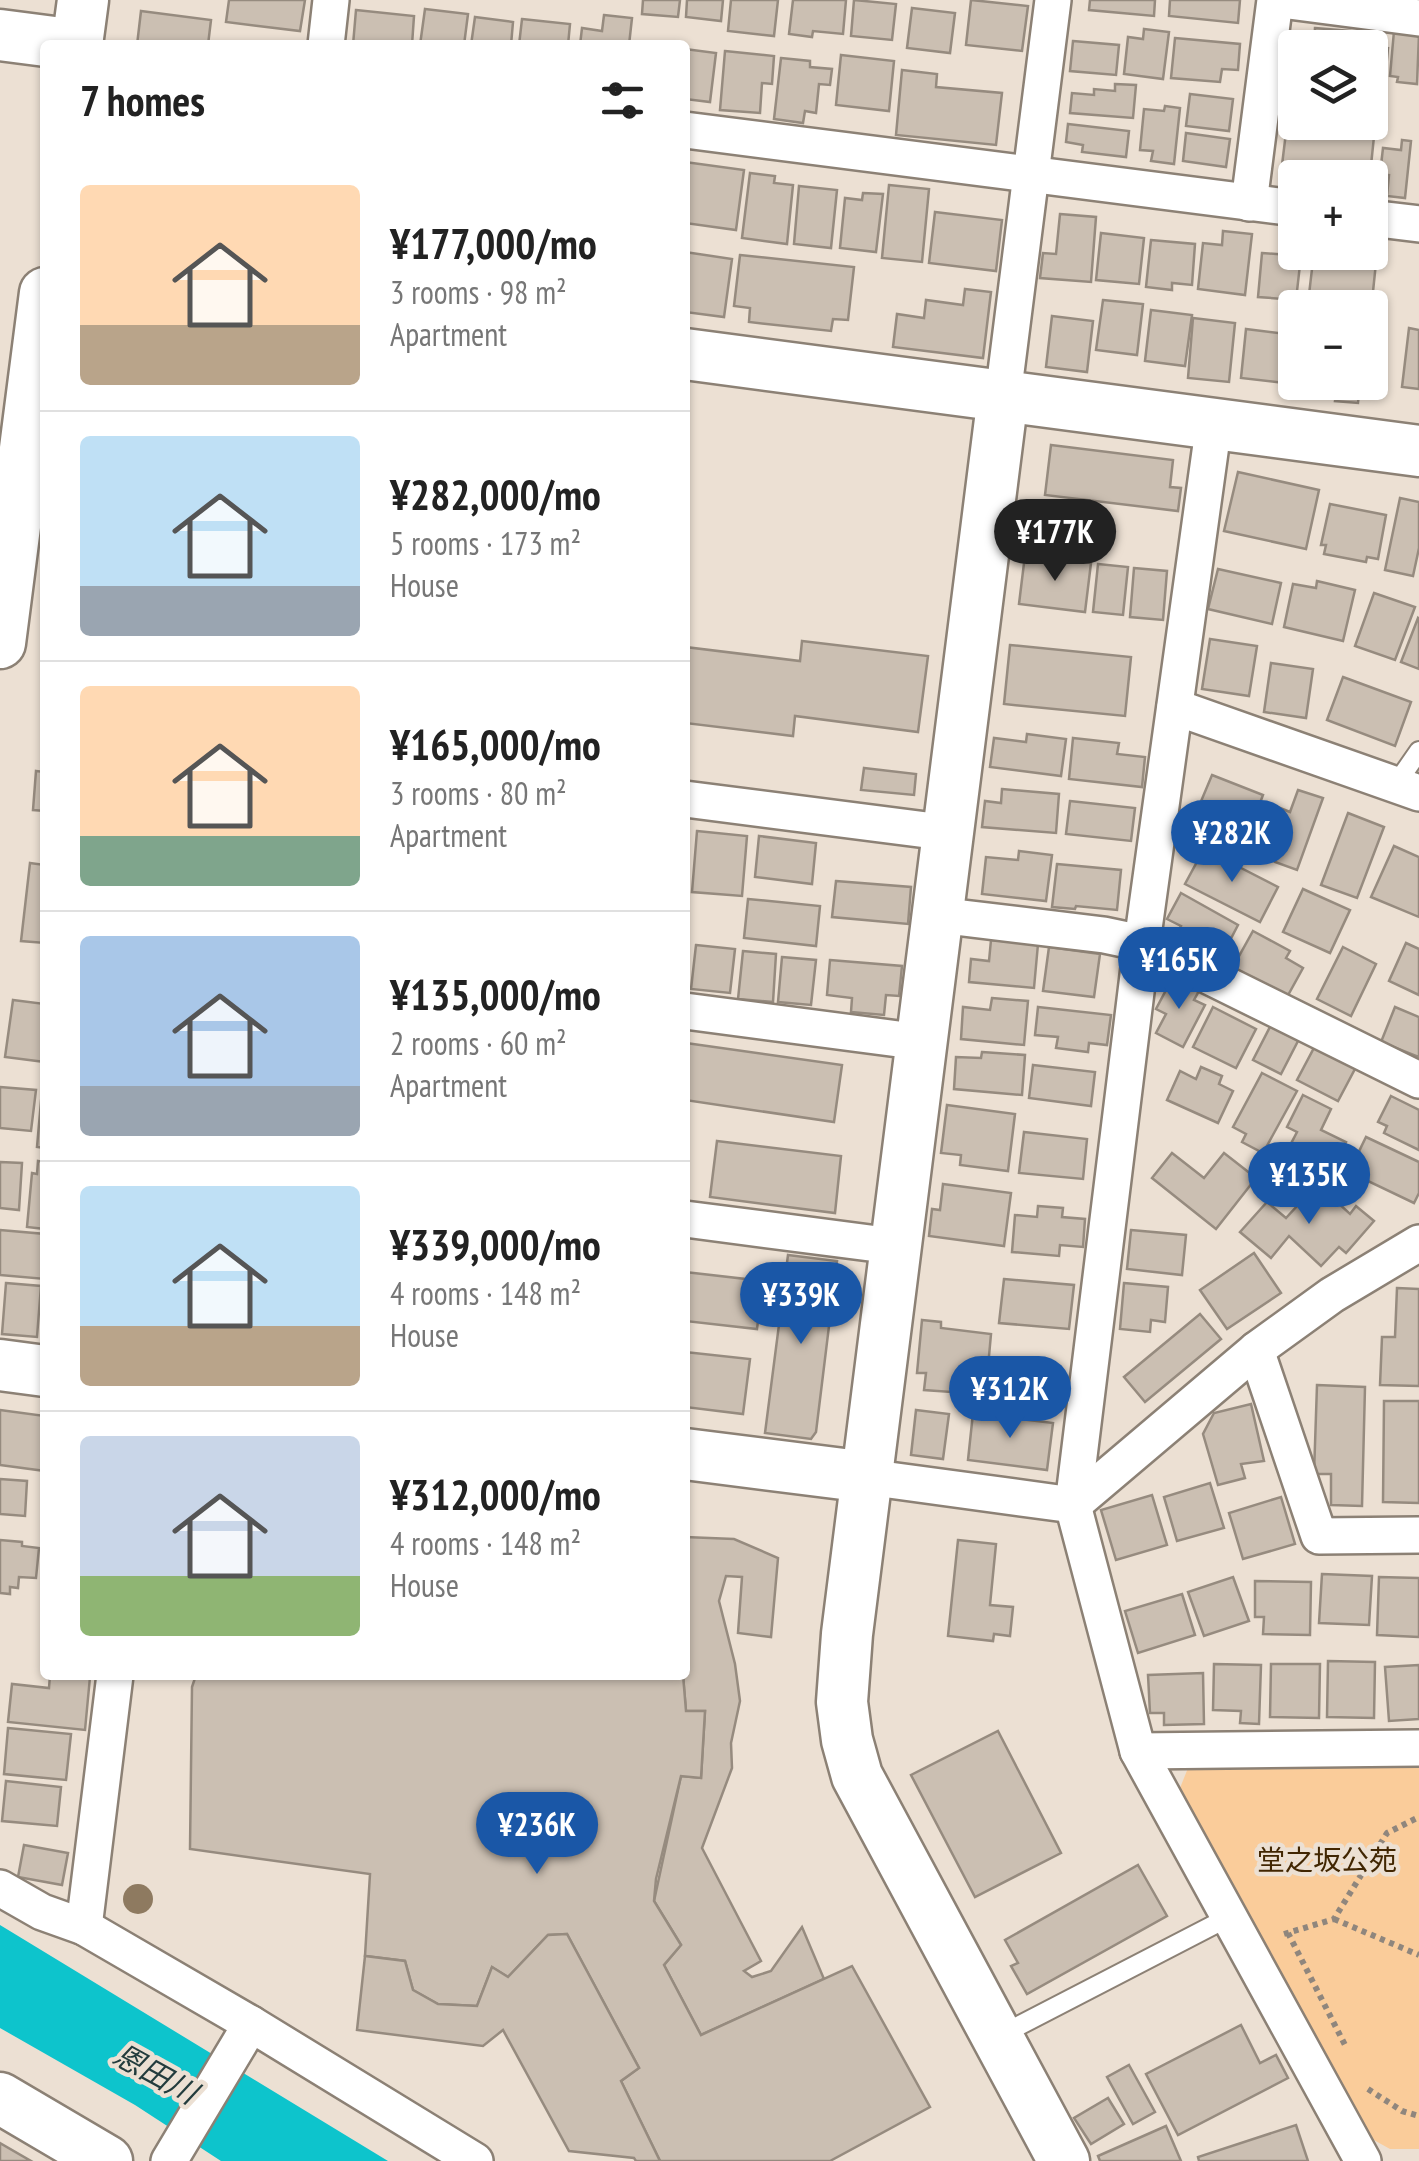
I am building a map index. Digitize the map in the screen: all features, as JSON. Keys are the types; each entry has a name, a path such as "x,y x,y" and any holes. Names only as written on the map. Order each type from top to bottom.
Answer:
{"street":[{"path":"78,40 83,0"},
{"path":"327,40 331,0"},
{"path":"1054,0 950,833 893,1246 842,1702 847,1740 858,1776 1064,2161"},
{"path":"1249,203 1278,0 1419,18"},
{"path":"0,35 40,40"},
{"path":"690,131 1278,206"},
{"path":"1388,220 1419,224"},
{"path":"0,644 40,332"},
{"path":"690,355 1419,451"},
{"path":"1214,424 1142,943 1073,1505 1138,1751 1363,2161"},
{"path":"1175,706 1408,788"},
{"path":"690,800 950,833"},
{"path":"938,915 1142,943 1419,1080"},
{"path":"690,1012 921,1042"},
{"path":"690,1221 893,1246"},
{"path":"690,1455 1073,1505 1256,1350 1332,1295 1419,1243"},
{"path":"1256,1350 1318,1536 1419,1535"},
{"path":"0,1365 40,1370"},
{"path":"84,1927 114,1680"},
{"path":"1138,1751 1419,1748"},
{"path":"0,1888 42,1912 84,1927 476,2161"},
{"path":"170,2160 251,2024"},
{"path":"0,2098 107,2161"}],"lane":[{"path":"1408,788 1419,752"},
{"path":"999,2036 1229,1916"}],"path":[{"path":"1334,1919 1387,1833 1419,1817"},
{"path":"1269,1939 1334,1919 1419,1955"},
{"path":"1288,1932 1351,2056"},
{"path":"1360,2074 1369,2091 1402,2111 1419,2116"}],"green space":[{"name":"堂之坂公苑","path":"1419,1766 1419,2149 1390,2149 1372,2139 1180,1788 1188,1768"}],"water":[{"name":"恩田川","path":"0,1925 388,2161 221,2161 135,2105 0,2028"}],"building":[{"path":"229,0 305,0 300,31 226,22"},
{"path":"643,0 680,0 678,17 642,14"},
{"path":"687,0 723,0 721,21 686,17"},
{"path":"731,0 778,0 774,36 728,31"},
{"path":"793,0 846,0 843,34 789,34"},
{"path":"854,0 896,4 892,40 851,36"},
{"path":"971,0 1028,6 1022,51 966,45"},
{"path":"1090,0 1155,0 1154,16 1089,10"},
{"path":"1170,0 1240,0 1238,23 1169,16"},
{"path":"912,8 955,13 950,53 907,48"},
{"path":"425,9 468,14 465,40 421,40"},
{"path":"356,10 414,16 412,40 353,40"},
{"path":"141,11 211,20 209,40 138,40"},
{"path":"604,15 632,18 630,40 581,40 582,28 602,31"},
{"path":"475,17 513,22 511,40 472,40"},
{"path":"522,19 570,24 568,40 520,40"},
{"path":"1144,29 1169,32 1163,79 1124,74 1128,37 1143,39"},
{"path":"1394,31 1419,34 1417,84 1397,82 1398,77 1390,76"},
{"path":"1175,38 1240,44 1238,70 1222,69 1220,82 1171,78"},
{"path":"1073,41 1119,45 1116,75 1070,71"},
{"path":"690,50 716,53 710,102 690,100"},
{"path":"725,51 774,56 772,84 762,83 760,113 720,110"},
{"path":"841,55 894,61 889,111 836,105"},
{"path":"781,58 810,61 810,67 832,69 830,85 819,84 816,113 805,111 803,123 774,119"},
{"path":"902,70 937,74 936,87 1002,93 996,145 896,135"},
{"path":"1115,84 1136,85 1133,118 1070,113 1072,93 1094,95 1094,89 1115,91"},
{"path":"1190,94 1233,99 1229,131 1186,126"},
{"path":"1165,106 1180,108 1174,164 1151,161 1153,151 1140,150 1144,109 1164,111"},
{"path":"1068,124 1129,131 1126,157 1082,152 1083,145 1066,142"},
{"path":"1186,133 1230,139 1226,167 1183,161"},
{"path":"1285,140 1374,140 1372,160 1283,160"},
{"path":"1402,140 1411,141 1405,198 1388,196 1388,160 1382,160 1383,148 1401,150"},
{"path":"690,163 744,170 736,230 690,224"},
{"path":"750,173 775,176 774,183 793,185 787,244 742,238"},
{"path":"889,185 929,189 922,262 882,258"},
{"path":"799,186 837,190 831,248 794,244"},
{"path":"863,193 883,194 876,252 840,248 845,198 862,200"},
{"path":"935,212 1002,220 996,271 929,263"},
{"path":"1060,214 1096,217 1091,282 1040,278 1043,253 1056,254"},
{"path":"1223,231 1252,234 1245,295 1198,289 1203,243 1222,245"},
{"path":"1101,233 1144,238 1139,284 1096,280"},
{"path":"1151,240 1195,244 1192,285 1172,283 1172,290 1146,287"},
{"path":"690,253 732,259 724,317 690,313"},
{"path":"1262,253 1278,254 1278,270 1299,270 1297,290 1278,290 1278,299 1258,297"},
{"path":"740,255 854,267 848,320 833,319 831,331 749,322 750,308 734,306"},
{"path":"1312,270 1375,270 1373,290 1310,290"},
{"path":"965,289 991,292 983,358 893,347 897,314 924,318 926,300 963,305"},
{"path":"1103,300 1143,304 1137,355 1096,350"},
{"path":"1151,310 1192,315 1185,366 1145,361"},
{"path":"1052,316 1093,321 1087,372 1046,367"},
{"path":"1193,318 1235,323 1229,382 1188,378"},
{"path":"1409,328 1419,330 1419,389 1402,387"},
{"path":"1246,329 1278,333 1278,382 1241,378"},
{"path":"1051,445 1173,460 1170,487 1181,488 1178,511 1045,495"},
{"path":"1238,472 1319,490 1306,549 1224,531"},
{"path":"1400,498 1419,502 1419,548 1413,576 1385,570"},
{"path":"1330,504 1386,515 1378,559 1367,557 1366,562 1324,554 1326,545 1321,545"},
{"path":"1025,555 1091,563 1085,612 1019,604"},
{"path":"1098,564 1128,567 1123,615 1093,612"},
{"path":"1134,568 1167,571 1163,620 1130,617"},
{"path":"1218,569 1281,583 1272,624 1208,609"},
{"path":"1317,581 1355,590 1343,641 1284,627 1293,584 1316,588"},
{"path":"1374,593 1415,607 1395,660 1355,646"},
{"path":"1419,619 1419,669 1401,662"},
{"path":"1210,639 1257,646 1249,696 1202,689"},
{"path":"802,641 928,656 918,732 795,716 793,736 690,724 690,648 800,661"},
{"path":"1010,645 1131,657 1125,716 1004,704"},
{"path":"1271,663 1313,669 1306,718 1264,712"},
{"path":"1343,677 1411,702 1395,746 1327,720"},
{"path":"1027,734 1066,739 1061,776 990,767 994,738 1026,742"},
{"path":"1073,738 1119,743 1117,754 1145,757 1142,787 1069,779"},
{"path":"864,768 916,774 914,795 861,790"},
{"path":"36,771 40,771 40,811 33,810"},
{"path":"1212,775 1263,795 1242,851 1189,830"},
{"path":"1002,789 1059,794 1056,833 982,827 985,801 1001,803"},
{"path":"1298,790 1323,798 1297,870 1275,862 1278,852 1260,845 1275,806 1290,812"},
{"path":"1070,801 1135,808 1131,841 1066,834"},
{"path":"1348,813 1384,827 1357,898 1321,885"},
{"path":"697,831 747,836 742,896 692,892"},
{"path":"759,836 816,843 812,884 755,877"},
{"path":"1394,846 1419,857 1419,917 1371,897"},
{"path":"1204,849 1278,887 1260,922 1185,884"},
{"path":"1019,851 1052,855 1046,901 982,894 986,857 1018,860"},
{"path":"30,863 40,864 40,943 21,941"},
{"path":"1057,864 1121,870 1117,910 1052,907"},
{"path":"836,881 911,887 908,924 832,917"},
{"path":"1303,889 1350,910 1330,953 1283,932"},
{"path":"1181,893 1238,925 1226,948 1209,939 1203,951 1176,936 1181,926 1167,919"},
{"path":"748,899 820,906 816,946 744,938"},
{"path":"1253,931 1290,951 1286,958 1303,968 1287,997 1233,967"},
{"path":"991,940 1038,944 1034,988 969,982 971,959 989,961"},
{"path":"1406,943 1419,949 1419,995 1389,981"},
{"path":"696,945 735,949 730,993 691,989"},
{"path":"1049,947 1100,954 1094,997 1043,991"},
{"path":"1343,947 1376,964 1351,1016 1317,999"},
{"path":"743,951 776,954 773,1002 738,999"},
{"path":"782,957 816,960 811,1005 778,1002"},
{"path":"830,960 902,966 899,996 886,995 884,1015 851,1012 852,998 827,995"},
{"path":"1173,977 1199,991 1194,1000 1205,1005 1183,1047 1156,1033 1166,1014 1156,1009"},
{"path":"992,998 1028,1001 1024,1045 961,1039 963,1007 990,1010"},
{"path":"13,1000 40,1003 40,1061 5,1057"},
{"path":"1038,1007 1111,1015 1107,1045 1089,1043 1088,1052 1056,1048 1058,1037 1035,1035"},
{"path":"1213,1007 1256,1029 1236,1068 1193,1047"},
{"path":"1395,1007 1419,1017 1419,1057 1381,1042"},
{"path":"1271,1025 1299,1039 1281,1074 1253,1060"},
{"path":"690,1044 842,1065 834,1122 690,1101"},
{"path":"1315,1046 1356,1067 1338,1101 1297,1080"},
{"path":"982,1052 1025,1055 1022,1095 954,1089 956,1057 981,1058"},
{"path":"1033,1065 1095,1072 1091,1106 1029,1098"},
{"path":"1201,1067 1222,1076 1219,1084 1233,1091 1218,1123 1167,1100 1180,1071 1196,1079"},
{"path":"1262,1073 1297,1091 1263,1153 1242,1142 1246,1134 1233,1127"},
{"path":"0,1087 36,1090 31,1131 0,1128"},
{"path":"1303,1095 1331,1109 1321,1130 1346,1142 1327,1180 1283,1159 1297,1132 1287,1127"},
{"path":"1391,1096 1419,1110 1419,1150 1384,1133 1387,1126 1378,1122"},
{"path":"947,1105 1015,1114 1008,1171 960,1165 961,1155 941,1153"},
{"path":"1024,1132 1087,1139 1083,1179 1019,1173"},
{"path":"1366,1137 1419,1162 1419,1193 1414,1203 1349,1172"},
{"path":"717,1141 841,1156 835,1213 710,1197"},
{"path":"1172,1153 1204,1178 1224,1153 1256,1178 1216,1229 1152,1178"},
{"path":"40,1161 40,1228 27,1227 32,1173 37,1174"},
{"path":"0,1162 22,1163 19,1210 0,1208"},
{"path":"943,1184 1011,1193 1004,1246 929,1236 932,1209 940,1210"},
{"path":"1324,1190 1350,1214 1356,1206 1374,1221 1346,1253 1339,1247 1321,1266 1289,1236 1271,1258 1240,1232 1267,1202 1286,1218 1309,1193 1315,1198"},
{"path":"1038,1206 1063,1208 1062,1217 1085,1219 1083,1247 1060,1245 1059,1256 1012,1252 1015,1215 1037,1217"},
{"path":"0,1230 40,1234 40,1279 0,1275"},
{"path":"1131,1230 1186,1235 1182,1275 1127,1269"},
{"path":"1254,1253 1281,1293 1227,1329 1200,1290"},
{"path":"788,1255 837,1261 816,1432 811,1439 765,1433"},
{"path":"690,1273 763,1281 757,1329 690,1322"},
{"path":"1004,1279 1074,1285 1069,1329 999,1323"},
{"path":"6,1283 40,1286 37,1337 2,1334"},
{"path":"1124,1283 1168,1287 1165,1322 1151,1320 1150,1332 1120,1329"},
{"path":"1397,1288 1419,1289 1419,1386 1380,1385 1382,1337 1395,1337"},
{"path":"1200,1314 1221,1339 1145,1402 1124,1377"},
{"path":"922,1320 941,1322 941,1328 991,1334 986,1389 951,1386 951,1392 924,1390 926,1373 917,1373"},
{"path":"690,1353 750,1359 743,1414 690,1408"},
{"path":"1317,1385 1365,1387 1362,1506 1331,1505 1331,1474 1314,1474"},
{"path":"1384,1401 1419,1401 1419,1503 1383,1502"},
{"path":"1251,1404 1264,1461 1241,1464 1245,1478 1218,1485 1203,1434 1214,1413"},
{"path":"0,1410 40,1415 40,1470 0,1465"},
{"path":"916,1410 949,1414 943,1459 911,1455"},
{"path":"973,1413 1053,1423 1047,1470 968,1460"},
{"path":"0,1479 27,1481 25,1516 0,1514"},
{"path":"1210,1483 1224,1528 1177,1541 1164,1497"},
{"path":"1152,1495 1167,1545 1116,1560 1101,1510"},
{"path":"1281,1497 1295,1544 1243,1559 1229,1513"},
{"path":"690,1537 734,1539 778,1558 771,1637 738,1633 742,1577 726,1576 719,1601 740,1701 731,1743 732,1768 702,1848 761,1961 744,1971 752,1977 771,1971 802,1927 824,1979 701,2035 664,1965 681,1945 654,1901 681,1776 701,1778 705,1711 686,1711 683,1680 690,1680"},
{"path":"0,1540 39,1548 36,1578 19,1577 18,1588 10,1587 10,1594 0,1593"},
{"path":"958,1540 996,1544 990,1605 1013,1607 1010,1636 994,1634 993,1641 948,1636"},
{"path":"1322,1574 1372,1576 1369,1625 1319,1623"},
{"path":"1233,1577 1249,1621 1204,1636 1188,1592"},
{"path":"1379,1577 1419,1578 1419,1637 1377,1635"},
{"path":"1255,1581 1311,1582 1310,1635 1263,1634 1264,1617 1255,1617"},
{"path":"1182,1594 1195,1635 1138,1653 1125,1611"},
{"path":"1328,1661 1375,1662 1374,1718 1327,1717"},
{"path":"1214,1664 1261,1665 1259,1724 1240,1723 1241,1711 1213,1710"},
{"path":"1271,1664 1320,1664 1319,1718 1270,1717"},
{"path":"1419,1665 1419,1719 1389,1721 1385,1667"},
{"path":"1203,1673 1204,1724 1164,1725 1164,1713 1150,1713 1148,1675"},
{"path":"50,1680 90,1680 85,1730 8,1722 12,1684 49,1688"},
{"path":"194,1680 683,1680 686,1711 705,1711 701,1778 681,1776 654,1901 681,1945 664,1965 701,2035 852,1966 930,2107 830,2161 660,2161 621,2081 639,2068 567,1934 548,1935 508,1977 492,1967 477,2006 438,2004 413,1990 405,1961 365,1956 370,1874 190,1849"},
{"path":"8,1728 71,1734 66,1780 4,1774"},
{"path":"998,1731 1061,1853 975,1897 911,1775"},
{"path":"6,1781 61,1787 57,1826 2,1821"},
{"path":"24,1845 68,1853 62,1885 18,1877"},
{"path":"1138,1865 1167,1916 1027,1994 1011,1966 1018,1963 1005,1940"},
{"path":"567,1934 639,2068 621,2081 660,2161 569,2151 503,2030 483,2046 357,2030 365,1956 405,1961 413,1990 438,2004 477,2006 492,1967 508,1977 548,1935"},
{"path":"1241,2025 1260,2063 1276,2055 1288,2078 1178,2135 1146,2074"},
{"path":"1129,2065 1155,2112 1133,2124 1107,2077"},
{"path":"1108,2098 1124,2124 1091,2144 1074,2118"},
{"path":"1296,2125 1308,2161 1199,2161 1198,2157"},
{"path":"1166,2126 1181,2161 1100,2161 1098,2156"},
{"path":"0,2143 31,2161 0,2161"}]}
